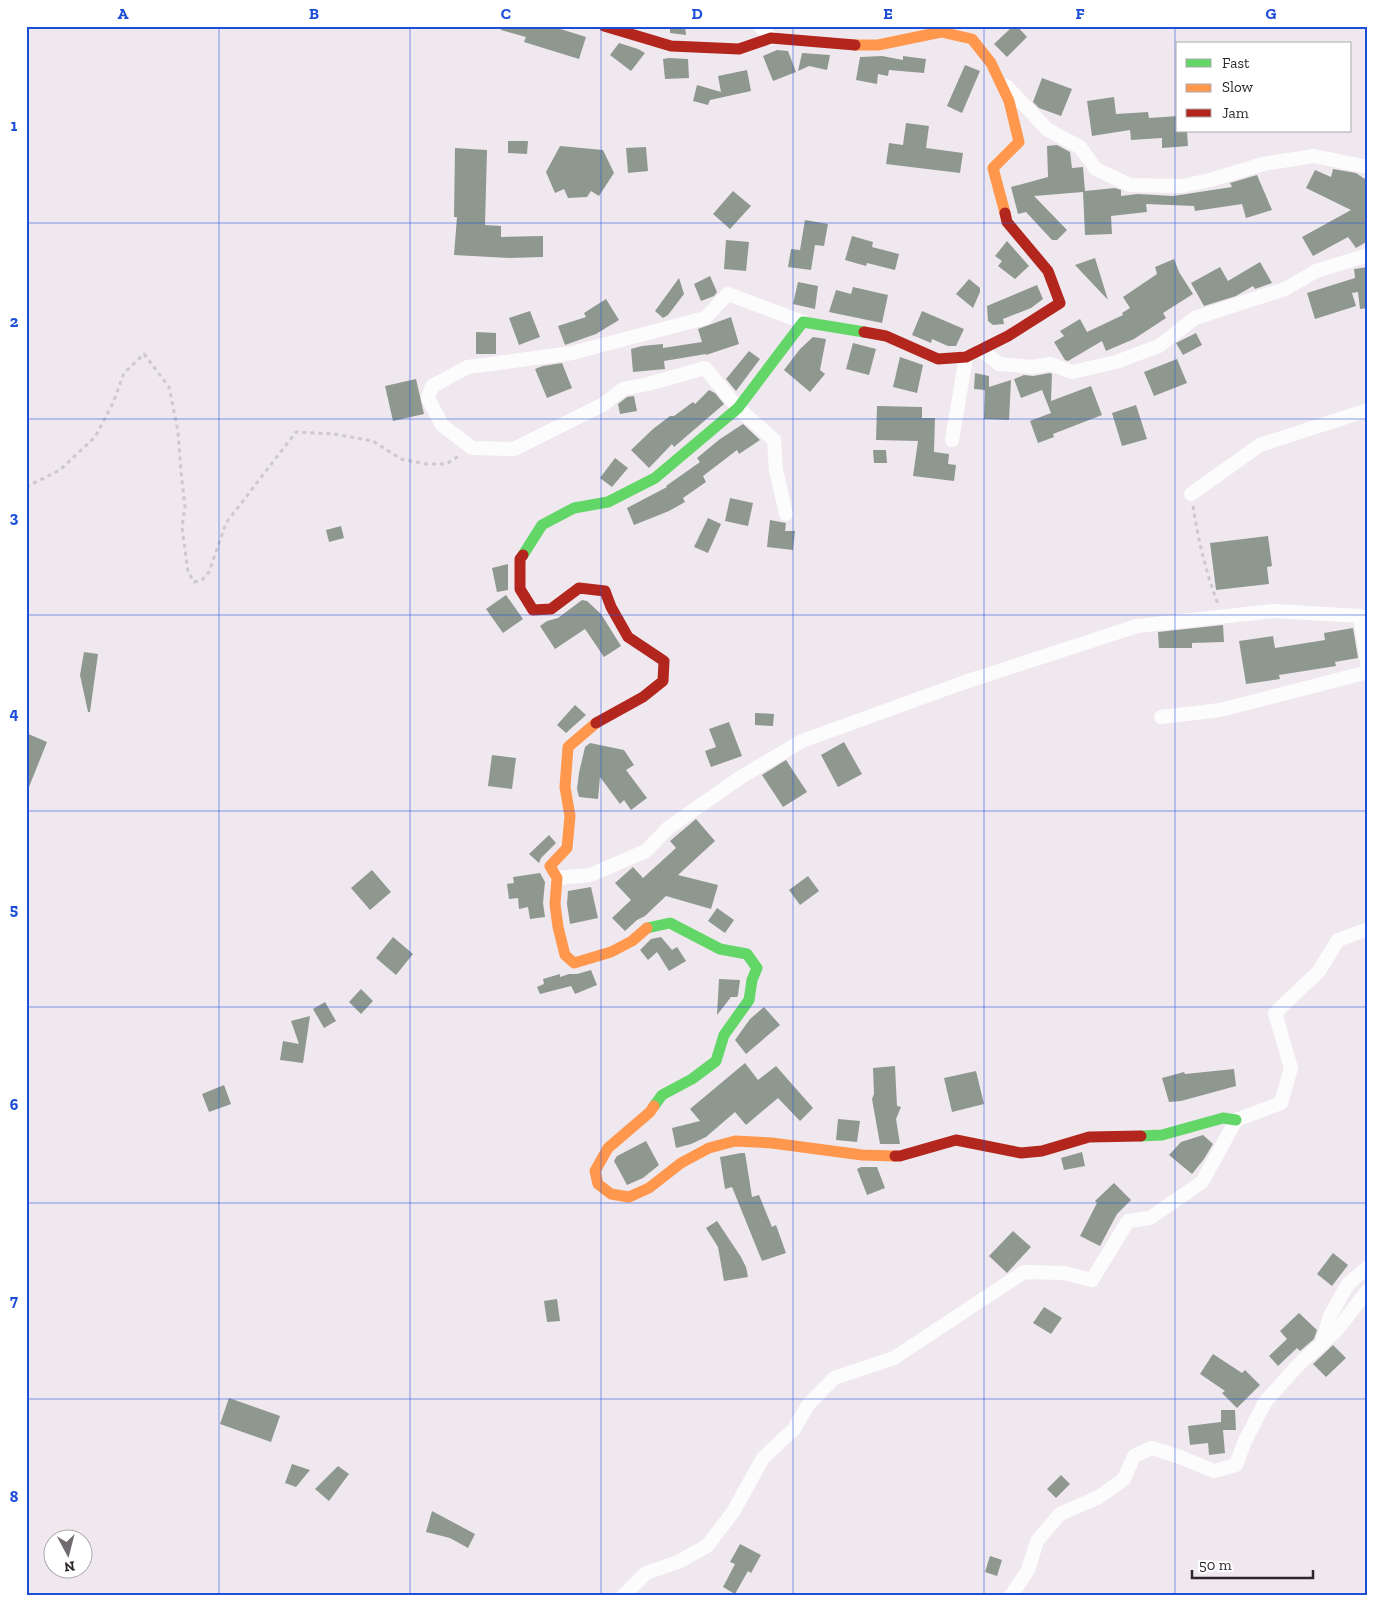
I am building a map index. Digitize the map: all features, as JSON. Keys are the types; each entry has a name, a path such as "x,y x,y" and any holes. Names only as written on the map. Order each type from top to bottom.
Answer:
{"street":[{"path":"604,26 671,46 738,49 771,38 878,46 941,32 972,39 991,63 1009,101 1019,142 993,168 1007,222 1048,271 1060,303 1008,336 981,350 966,357 938,359 886,336 802,322 728,294 705,318 572,353 468,368 432,386 428,398 442,425 472,448 514,449 604,404 623,389 705,368 738,408 774,440 776,470 786,514"},
{"path":"760,26 771,38"},
{"path":"997,76 1048,130 1080,147 1096,169 1130,185 1182,186 1210,180 1263,164 1314,156 1368,167"},
{"path":"981,350 999,364 1032,368 1051,364 1072,372 1116,362 1160,346 1195,318 1285,289 1316,271 1368,255"},
{"path":"802,322 738,408 655,478 608,502 574,508 542,525 520,558 520,589 533,610 551,609 579,588 605,591 611,607 628,637 664,661 663,681 643,697 594,724 568,747 564,787 570,816 567,848 550,866 557,878 555,904 564,955 574,963 611,952 632,941 646,928 670,923 720,949 747,954 757,968 752,980 749,1000 724,1035 716,1061 692,1079 662,1095 650,1112 608,1148 595,1171 598,1184 611,1194 629,1197 649,1188 681,1163 709,1148 735,1141 772,1143 862,1155 900,1156 956,1140 1021,1153 1042,1151 1089,1137 1162,1134 1223,1118 1236,1120 1281,1103 1291,1068 1275,1013 1319,972 1338,940 1368,929"},
{"path":"952,440 966,357"},
{"path":"1191,494 1260,445 1368,410"},
{"path":"557,878 590,875 646,851 668,828 741,777 802,741 965,682 1137,626 1273,611 1360,616 1368,668"},
{"path":"1161,716 1220,710 1368,672"},
{"path":"623,1596 646,1573 678,1562 707,1546 734,1512 763,1458 794,1429 808,1405 834,1378 894,1358 1024,1272 1064,1273 1092,1280 1128,1221 1150,1218 1202,1182 1236,1120"},
{"path":"1322,1344 1330,1316 1348,1284 1368,1267"},
{"path":"1011,1596 1028,1570 1037,1541 1060,1514 1099,1497 1124,1478 1134,1456 1152,1448 1180,1457 1214,1472 1236,1465 1245,1441 1266,1402 1298,1365 1337,1330 1368,1290"}],"path":[{"path":"26,487 60,470 95,437 124,373 144,354 169,387 178,431 180,472 185,507 182,527 188,572 194,582 202,580 209,572 226,523 296,432 334,434 373,441 401,459 426,464 446,464 472,448"},
{"path":"1191,494 1209,580 1223,616"}],"building":[{"path":"501,26 551,26 586,37 579,59 524,42 526,37 501,30"},
{"path":"670,26 685,26 686,35 670,33"},
{"path":"1013,26 1017,26 1027,37 1007,57 994,44"},
{"path":"619,43 645,53 631,71 610,55"},
{"path":"777,50 788,51 796,72 773,81 763,56"},
{"path":"802,53 830,55 827,70 809,66 798,71"},
{"path":"882,56 903,60 903,56 926,59 924,73 889,70 888,76 878,74 877,84 856,80 860,57"},
{"path":"663,59 688,59 689,78 665,79"},
{"path":"965,65 980,71 962,113 947,106"},
{"path":"747,70 751,91 710,100 708,105 693,101 697,85 721,92 718,76"},
{"path":"1042,78 1072,89 1061,116 1039,108 1033,102"},
{"path":"1114,97 1116,114 1148,112 1149,118 1176,116 1176,132 1187,132 1188,146 1162,148 1162,138 1131,140 1130,130 1092,136 1087,101"},
{"path":"906,123 929,126 926,148 963,153 960,173 886,164 889,143 903,145"},
{"path":"508,141 528,141 527,154 508,153"},
{"path":"1057,145 1070,152 1072,168 1083,167 1085,191 1115,188 1121,190 1121,196 1138,194 1173,196 1232,187 1230,183 1257,175 1272,210 1246,218 1242,204 1195,211 1194,206 1146,204 1147,212 1111,216 1112,234 1085,235 1083,192 1034,196 1067,230 1057,240 1052,240 1026,212 1018,214 1011,187 1048,177 1047,146"},
{"path":"560,146 603,150 614,173 599,196 591,191 587,197 568,198 564,189 555,193 546,172"},
{"path":"646,147 648,171 628,173 626,148"},
{"path":"455,148 487,150 485,225 501,226 501,237 543,236 543,257 509,258 454,255 457,217 454,217"},
{"path":"1333,169 1356,173 1368,181 1368,241 1356,248 1348,237 1313,256 1302,237 1351,210 1306,188 1315,170 1331,177"},
{"path":"733,191 751,206 730,229 713,214"},
{"path":"805,220 828,224 824,246 815,245 811,270 788,267 791,249 800,250"},
{"path":"852,236 873,242 872,247 899,254 895,270 867,263 866,266 845,260"},
{"path":"726,240 749,242 746,271 724,269"},
{"path":"1007,241 1029,266 1015,279 998,266 1002,261 995,256"},
{"path":"1095,258 1108,300 1075,265"},
{"path":"1174,259 1179,272 1193,294 1163,313 1166,318 1134,339 1106,351 1102,341 1068,361 1065,360 1054,342 1064,336 1060,331 1080,319 1087,332 1123,315 1122,313 1130,308 1123,297 1157,274 1155,267"},
{"path":"1260,262 1272,283 1255,289 1253,286 1236,296 1204,306 1191,283 1220,267 1228,281"},
{"path":"1368,267 1368,308 1360,309 1358,292 1352,293 1356,306 1315,319 1307,293 1355,278 1354,269"},
{"path":"710,276 717,292 714,296 701,301 694,284"},
{"path":"679,278 684,294 668,315 663,318 655,311"},
{"path":"969,279 980,288 973,308 956,294"},
{"path":"798,282 818,286 815,309 793,304"},
{"path":"1037,285 1043,299 1031,308 1003,319 1004,324 993,325 988,321 987,306"},
{"path":"853,287 888,295 882,323 829,312 836,290 851,294"},
{"path":"606,299 619,320 596,334 565,345 558,326 586,317 584,313"},
{"path":"530,311 540,337 519,345 509,318"},
{"path":"922,311 964,329 956,346 948,346 932,339 931,343 912,335"},
{"path":"731,317 739,344 706,355 664,361 665,369 633,372 631,349 663,344 663,348 702,342 698,329"},
{"path":"476,332 496,333 496,354 476,354"},
{"path":"1196,333 1202,345 1183,355 1176,343"},
{"path":"813,337 826,339 820,370 825,374 810,392 784,370 800,349"},
{"path":"853,343 876,349 869,375 846,369"},
{"path":"749,351 760,359 736,391 726,379"},
{"path":"900,357 923,365 917,393 893,387"},
{"path":"1177,359 1187,383 1154,396 1144,372"},
{"path":"562,363 572,388 547,398 535,369"},
{"path":"975,373 989,376 989,387 1011,380 1009,420 984,419 985,390 974,389"},
{"path":"1052,374 1051,401 1091,386 1102,415 1053,434 1054,437 1038,443 1030,421 1051,413 1042,390 1021,398 1014,379 1024,375 1033,376"},
{"path":"416,379 424,414 393,421 385,386"},
{"path":"709,390 715,393 724,404 674,447 672,444 649,468 631,450 653,429 693,402 695,404"},
{"path":"634,396 637,411 620,414 618,404 627,397"},
{"path":"1136,405 1147,439 1122,446 1112,413"},
{"path":"877,406 922,407 922,418 935,418 934,452 949,454 948,464 956,465 954,481 913,476 918,441 876,440"},
{"path":"743,424 760,440 739,454 737,450 703,476 706,482 683,498 685,502 669,511 634,525 627,508 667,487 700,462 697,458 720,439"},
{"path":"873,450 886,450 887,463 874,463"},
{"path":"615,458 628,468 612,487 600,478"},
{"path":"730,498 753,503 748,526 725,521"},
{"path":"708,518 721,524 708,553 694,547"},
{"path":"770,520 786,523 785,531 795,531 793,550 767,547"},
{"path":"341,526 344,538 329,542 326,530"},
{"path":"1268,536 1272,566 1267,567 1269,584 1216,590 1210,543"},
{"path":"508,564 508,590 497,592 492,568"},
{"path":"506,595 523,619 503,633 486,609"},
{"path":"582,600 587,601 601,614 621,646 604,657 585,629 555,649 540,626 547,621 558,618"},
{"path":"1223,625 1224,642 1192,643 1192,648 1159,648 1158,632"},
{"path":"1353,628 1358,658 1335,662 1336,666 1279,675 1280,679 1246,684 1239,641 1273,636 1275,648 1325,640 1324,633"},
{"path":"84,652 98,654 90,712 88,712 80,675"},
{"path":"575,705 586,715 566,733 557,725"},
{"path":"755,713 774,714 773,726 755,725"},
{"path":"729,722 742,756 711,767 705,751 716,747 709,729"},
{"path":"26,733 47,742 27,792 26,792"},
{"path":"844,742 862,774 838,787 821,755"},
{"path":"590,743 624,750 634,765 626,770 647,798 631,810 624,800 620,804 600,777 598,799 579,797 577,789 579,773 585,747"},
{"path":"492,755 516,758 512,789 488,786"},
{"path":"786,760 807,792 783,807 762,775"},
{"path":"696,819 715,841 678,875 718,885 711,909 666,896 645,916 637,920 625,931 612,918 631,900 615,883 633,867 643,878 676,848 670,841"},
{"path":"549,835 556,843 541,858 539,863 529,854"},
{"path":"372,870 391,892 370,910 351,888"},
{"path":"540,873 545,882 543,903 545,917 530,919 528,907 519,909 518,898 509,899 507,884 514,883 513,877"},
{"path":"808,876 819,891 800,905 789,890"},
{"path":"591,887 598,918 570,924 567,904 568,891"},
{"path":"717,908 734,920 725,933 708,921"},
{"path":"393,937 413,954 396,975 376,958"},
{"path":"661,937 672,950 677,947 686,961 669,971 657,952 648,960 640,950 651,939"},
{"path":"591,970 597,985 575,994 571,986 540,994 537,987 544,984 543,979 560,974 560,977"},
{"path":"719,979 740,980 737,997 731,997 717,1015"},
{"path":"361,989 373,1001 361,1014 349,1002"},
{"path":"325,1002 336,1021 324,1028 313,1009"},
{"path":"764,1007 780,1025 746,1054 735,1040 750,1019"},
{"path":"310,1016 303,1063 280,1060 283,1041 299,1044 291,1021"},
{"path":"745,1063 758,1080 776,1066 813,1108 800,1121 778,1098 746,1125 735,1112 706,1137 676,1148 672,1128 700,1121 690,1109"},
{"path":"895,1066 897,1106 901,1107 896,1119 900,1144 880,1144 872,1099 874,1094 873,1068"},
{"path":"1234,1069 1236,1086 1181,1101 1169,1102 1162,1078 1184,1072 1185,1074"},
{"path":"976,1071 984,1104 952,1112 944,1078"},
{"path":"224,1085 231,1104 209,1112 202,1094"},
{"path":"838,1119 860,1121 857,1142 836,1140"},
{"path":"1203,1135 1213,1144 1192,1174 1169,1155 1181,1142"},
{"path":"646,1141 659,1165 643,1178 627,1185 614,1161 617,1156"},
{"path":"1082,1152 1085,1166 1064,1170 1061,1158"},
{"path":"745,1153 752,1197 759,1195 772,1227 776,1225 786,1253 762,1261 732,1187 725,1189 720,1157"},
{"path":"861,1167 877,1167 885,1188 867,1195 857,1169"},
{"path":"1114,1183 1131,1200 1117,1214 1100,1246 1080,1236 1097,1203 1095,1201"},
{"path":"717,1221 741,1257 748,1277 724,1281 718,1247 706,1228"},
{"path":"1013,1231 1031,1247 1007,1273 989,1256"},
{"path":"1333,1253 1348,1265 1332,1286 1317,1274"},
{"path":"557,1299 560,1321 547,1322 544,1301"},
{"path":"1044,1307 1062,1318 1051,1334 1033,1323"},
{"path":"1299,1313 1317,1330 1314,1339 1300,1351 1297,1348 1278,1366 1269,1356 1287,1339 1280,1331"},
{"path":"1333,1345 1346,1358 1326,1377 1313,1364"},
{"path":"1213,1354 1242,1373 1245,1370 1260,1385 1237,1408 1222,1393 1225,1391 1200,1374"},
{"path":"229,1398 280,1416 271,1442 220,1424"},
{"path":"1221,1410 1235,1410 1236,1430 1223,1430 1225,1453 1209,1455 1208,1443 1190,1445 1188,1426 1221,1422"},
{"path":"292,1464 310,1470 296,1487 285,1483"},
{"path":"338,1466 349,1474 329,1501 315,1489"},
{"path":"1061,1475 1070,1484 1056,1498 1047,1489"},
{"path":"432,1511 475,1534 468,1548 450,1538 426,1532"},
{"path":"740,1544 761,1555 751,1573 748,1571 735,1594 723,1587 735,1564 730,1562"},
{"path":"990,1556 1002,1560 997,1576 985,1572"}],"traffic: fast":[{"path":"523,555 542,525 574,508 608,502 655,478 738,408 803,322 864,332"},
{"path":"647,928 670,923 720,949 747,954 757,968 752,980 749,1000 724,1035 716,1061 692,1079 662,1095 654,1106"},
{"path":"1141,1136 1162,1135 1223,1118 1236,1120"}],"traffic: slow":[{"path":"855,45 878,45 941,32 972,39 991,63 1009,101 1019,142 993,168 1005,213"},
{"path":"596,723 568,747 565,787 570,816 567,848 550,866 557,878 555,904 565,955 574,963 611,952 632,941 647,928"},
{"path":"654,1106 650,1112 608,1148 595,1171 598,1184 611,1194 629,1197 649,1188 681,1163 709,1148 735,1141 772,1143 862,1155 895,1156"}],"traffic: jam":[{"path":"604,26 671,46 739,49 771,38 855,45"},
{"path":"864,332 886,336 938,359 966,357 1008,336 1060,303 1048,271 1007,222 1005,213"},
{"path":"523,555 520,559 520,589 533,610 551,609 579,588 605,591 611,607 628,637 664,661 663,681 643,697 596,723"},
{"path":"895,1156 956,1140 1021,1153 1042,1151 1089,1137 1141,1136"}]}
